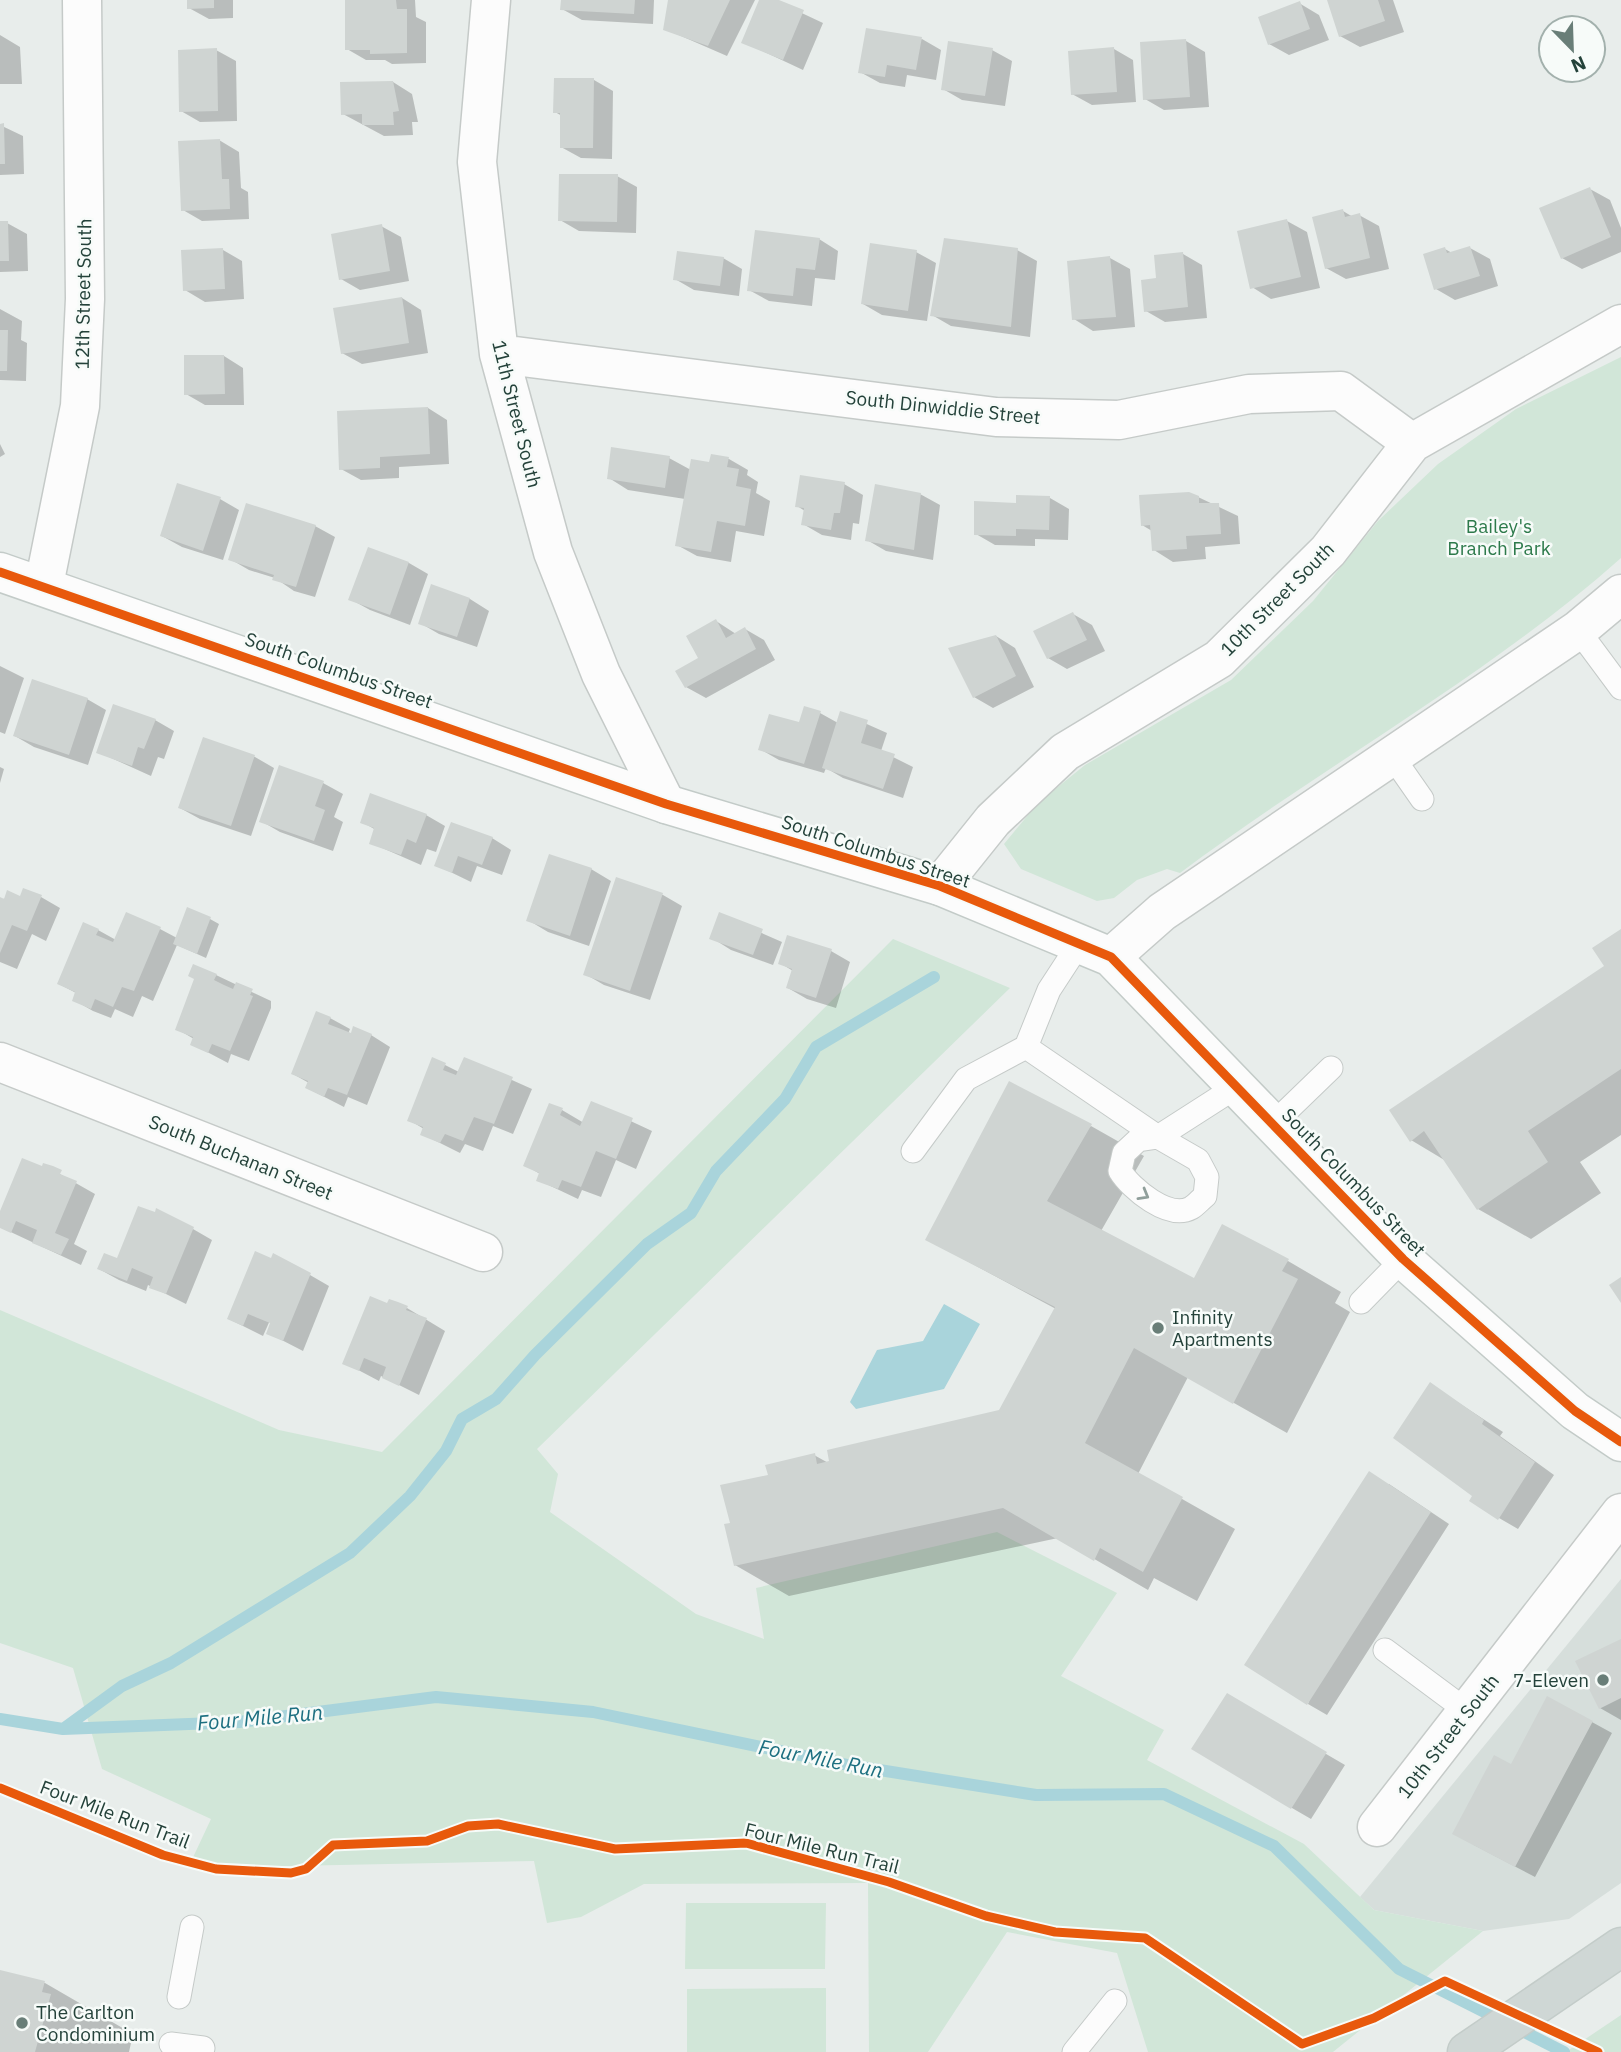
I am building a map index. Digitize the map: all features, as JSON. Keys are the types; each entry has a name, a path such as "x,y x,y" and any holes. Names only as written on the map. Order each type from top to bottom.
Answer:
{"main road":[{"path":"1467,2052 1621,1947"}],"street":[{"name":"12th Street South","path":"44,585 80,406 85,299 82,0"},
{"name":"11th Street South","path":"491,0 477,162 499,354 553,552 601,674 666,804"},
{"name":"10th Street South","path":"940,886 993,820 1065,752 1219,659 1328,551 1412,443 1621,324"},
{"name":"South Dinwiddie Street","path":"499,354 996,417 1119,420 1250,394 1341,391 1412,443"},
{"name":"South Columbus Street","path":"0,572 44,585 666,804 940,886 1095,951 1236,1087 1403,1259 1575,1411 1621,1442"},
{"path":"1095,951 1162,912 1578,630 1621,594"},
{"name":"South Buchanan Street","path":"0,1062 483,1252"},
{"name":"10th Street South","path":"1377,1826 1621,1513"}],"lane":[{"path":"1578,630 1621,688"},
{"path":"1392,756 1422,799"},
{"path":"913,1150 966,1079 1026,1047 1049,990 1095,951"},
{"path":"1026,1047 1158,1137 1236,1087"},
{"path":"1273,1124 1331,1068"},
{"path":"1361,1303 1403,1259"},
{"path":"1384,1650 1467,1711"},
{"path":"179,1997 192,1927"},
{"path":"1074,2052 1115,2001"},
{"path":"171,2045 203,2048"}],"shaded area":[{"path":"1621,1579 1621,1883 1569,1919 1483,1931 1374,1910 1360,1897"}],"green space":[{"name":"Bailey's Branch Park","path":"1621,357 1621,558 1515,643 1180,873 1167,869 1137,880 1114,898 1097,901 1021,869 1004,844 1038,803 1085,765 1231,680 1313,601 1378,521 1438,464 1516,409"},
{"path":"893,939 1010,988 537,1449 558,1474 550,1512 696,1614 764,1639 756,1588 997,1532 1117,1593 1061,1676 1164,1730 1147,1760 1304,1844 1374,1910 1483,1931 1333,2052 1148,2052 1117,1953 1007,1932 928,2052 869,2052 868,1883 644,1884 581,1917 547,1923 534,1861 188,1868 211,1819 102,1769 73,1668 0,1643 0,1310 279,1430 382,1452"},
{"path":"686,1903 826,1903 825,1969 685,1969"},
{"path":"826,1988 826,2052 687,2052 687,1989"},
{"path":"1621,2015 1621,2052 1566,2052"}],"water":[{"path":"944,1304 980,1324 944,1389 856,1409 850,1402 877,1350 923,1341"}],"building":[{"path":"187,0 214,0 214,8 187,9"},
{"path":"345,0 396,0 397,9 407,9 407,53 370,54 370,50 345,50"},
{"path":"561,0 635,0 634,14 560,10"},
{"path":"668,0 730,0 708,46 663,30"},
{"path":"759,0 779,0 804,10 783,60 741,43"},
{"path":"1327,0 1378,0 1385,21 1339,37"},
{"path":"1300,1 1310,29 1268,45 1258,17"},
{"path":"866,28 922,37 916,70 887,65 885,77 858,73"},
{"path":"1186,39 1190,97 1143,100 1140,42"},
{"path":"948,41 993,48 985,96 941,90"},
{"path":"1114,47 1117,92 1071,95 1068,51"},
{"path":"217,48 218,111 179,112 178,50"},
{"path":"554,78 594,78 593,148 560,148 560,113 553,113"},
{"path":"393,81 399,111 393,112 394,125 362,125 362,114 341,115 340,82"},
{"path":"4,123 5,164 0,164 0,124"},
{"path":"220,139 222,179 229,179 230,209 181,211 178,141"},
{"path":"559,174 618,174 617,222 558,221"},
{"path":"1590,187 1611,237 1561,259 1539,208"},
{"path":"1343,209 1345,217 1360,213 1370,258 1325,269 1312,217"},
{"path":"1287,219 1301,277 1250,289 1237,231"},
{"path":"0,221 8,221 9,261 0,261"},
{"path":"382,224 390,271 339,280 331,234"},
{"path":"755,230 820,238 815,270 796,268 793,296 747,291"},
{"path":"944,238 1018,248 1011,327 930,316"},
{"path":"870,243 917,250 908,311 861,304"},
{"path":"1470,246 1480,276 1434,290 1423,254 1445,247 1447,253"},
{"path":"223,248 225,289 183,291 181,250"},
{"path":"677,251 724,257 720,286 673,280"},
{"path":"1183,252 1188,307 1144,312 1141,280 1156,278 1154,255"},
{"path":"1110,256 1116,317 1072,320 1067,261"},
{"path":"402,297 409,343 341,354 333,308"},
{"path":"0,330 8,330 7,371 0,371"},
{"path":"184,355 224,355 225,394 184,395"},
{"path":"428,407 430,454 380,457 380,468 339,470 337,411"},
{"path":"611,447 670,456 665,488 607,479"},
{"path":"711,454 729,457 727,467 739,469 736,486 751,489 745,526 717,521 711,552 675,546 691,459 709,462"},
{"path":"800,475 845,482 840,513 834,513 831,530 801,525 804,508 795,507"},
{"path":"177,483 221,497 203,551 160,536"},
{"path":"875,484 921,493 914,550 865,541"},
{"path":"1189,492 1199,496 1199,503 1219,503 1221,534 1186,536 1187,549 1152,551 1150,525 1141,526 1139,495"},
{"path":"1016,495 1050,496 1049,530 1016,529 1016,536 974,535 974,501 1016,503"},
{"path":"246,503 316,525 296,587 272,580 274,575 228,560"},
{"path":"368,547 409,562 390,615 348,600"},
{"path":"431,584 470,598 457,637 418,624"},
{"path":"1073,612 1087,640 1047,659 1033,631"},
{"path":"716,619 726,638 745,627 756,649 685,688 675,671 698,658 686,636"},
{"path":"996,635 1016,676 973,698 948,648"},
{"path":"32,679 88,698 69,755 13,736"},
{"path":"113,704 156,719 144,749 138,747 132,766 96,753"},
{"path":"804,706 821,711 804,764 758,750 769,714 799,722"},
{"path":"840,711 868,720 861,743 895,754 883,789 822,768"},
{"path":"203,737 255,755 231,826 178,808"},
{"path":"279,765 324,781 315,806 325,810 314,841 259,822"},
{"path":"370,793 427,814 416,843 407,839 401,855 369,844 374,828 360,823"},
{"path":"451,822 493,837 482,865 458,856 452,873 434,866"},
{"path":"549,854 592,868 570,936 526,921"},
{"path":"616,877 663,893 630,991 583,975"},
{"path":"23,888 42,895 27,931 12,925 0,953 0,897 4,899 7,890 20,896"},
{"path":"187,907 211,917 197,954 173,944"},
{"path":"126,912 161,927 134,991 122,987 113,1007 95,999 91,1009 72,1001 75,992 57,984 83,922 99,929 96,935 113,942"},
{"path":"719,912 763,929 753,955 709,939"},
{"path":"1621,929 1621,1069 1528,1131 1548,1162 1477,1210 1424,1131 1410,1142 1389,1110 1604,966 1592,948"},
{"path":"787,935 832,949 816,998 786,988 792,969 778,964"},
{"path":"193,964 217,974 214,980 233,989 236,982 253,989 250,995 253,996 230,1051 212,1044 208,1053 190,1045 193,1037 175,1030 194,979 188,976"},
{"path":"316,1011 331,1017 328,1024 351,1033 353,1026 372,1034 347,1095 328,1088 324,1097 305,1088 308,1081 291,1074"},
{"path":"432,1057 446,1063 443,1070 456,1075 464,1057 513,1077 494,1124 474,1117 463,1141 445,1134 440,1143 420,1135 423,1127 407,1121"},
{"name":"Infinity Apartments","path":"1009,1081 1092,1124 1047,1201 1194,1278 1222,1224 1289,1259 1282,1271 1298,1279 1233,1404 1134,1348 1085,1443 1183,1497 1143,1572 1100,1548 1094,1561 1003,1508 734,1566 724,1524 730,1523 720,1485 768,1475 765,1465 815,1453 817,1464 829,1461 827,1450 999,1410 1055,1307 925,1240"},
{"path":"591,1101 633,1118 616,1159 596,1151 581,1187 562,1180 558,1189 536,1181 539,1173 523,1166 549,1103 563,1108 560,1115 580,1126"},
{"path":"22,1158 42,1166 43,1163 53,1166 62,1170 60,1174 77,1181 55,1233 69,1239 61,1255 32,1243 37,1230 16,1221 11,1233 0,1228 0,1211"},
{"path":"138,1206 155,1212 156,1208 194,1227 166,1294 149,1288 153,1277 132,1268 127,1281 97,1269 104,1253 117,1258"},
{"path":"255,1251 271,1258 273,1253 311,1273 283,1341 266,1334 270,1323 248,1314 243,1326 227,1319"},
{"path":"1621,1277 1621,1303 1609,1285"},
{"path":"370,1296 387,1303 389,1299 398,1302 408,1306 406,1310 427,1318 399,1386 382,1378 386,1367 364,1358 359,1371 342,1364"},
{"path":"1430,1382 1484,1420 1482,1424 1535,1462 1498,1520 1469,1501 1472,1496 1393,1438"},
{"path":"1369,1471 1431,1512 1307,1705 1244,1665"},
{"name":"7-Eleven","path":"1621,1639 1621,1698 1599,1709 1575,1661"},
{"path":"1227,1693 1327,1752 1291,1809 1191,1749"},
{"path":"1547,1696 1593,1721 1515,1867 1452,1834 1494,1755 1511,1764"},
{"name":"The Carlton Condominium","path":"0,1970 45,1981 42,1992 51,1994 35,2052 0,2052"}],"waterway":[{"path":"63,1729 122,1686 171,1663 350,1553 410,1496 446,1451 462,1419 496,1399 535,1355 647,1244 691,1213 716,1171 785,1099 816,1047 934,977"},
{"name":"Four Mile Run","path":"0,1719 63,1729 239,1722 436,1697 593,1712 848,1765 1036,1795 1164,1794 1274,1846 1399,1969 1564,2052"}],"cycle path":[{"path":"0,572 666,804 940,886 1111,957 1403,1259 1575,1411 1621,1442"},
{"name":"Four Mile Run Trail","path":"0,1788 163,1855 216,1869 291,1873 306,1869 333,1845 427,1841 468,1826 498,1824 615,1849 746,1843 889,1882 986,1916 1055,1932 1145,1938 1302,2044 1374,2018 1445,1981 1598,2052"}],"place":[{"name":"Infinity Apartments","path":"1158,1328"},
{"name":"7-Eleven","path":"1603,1680"},
{"name":"The Carlton Condominium","path":"22,2023"}]}
